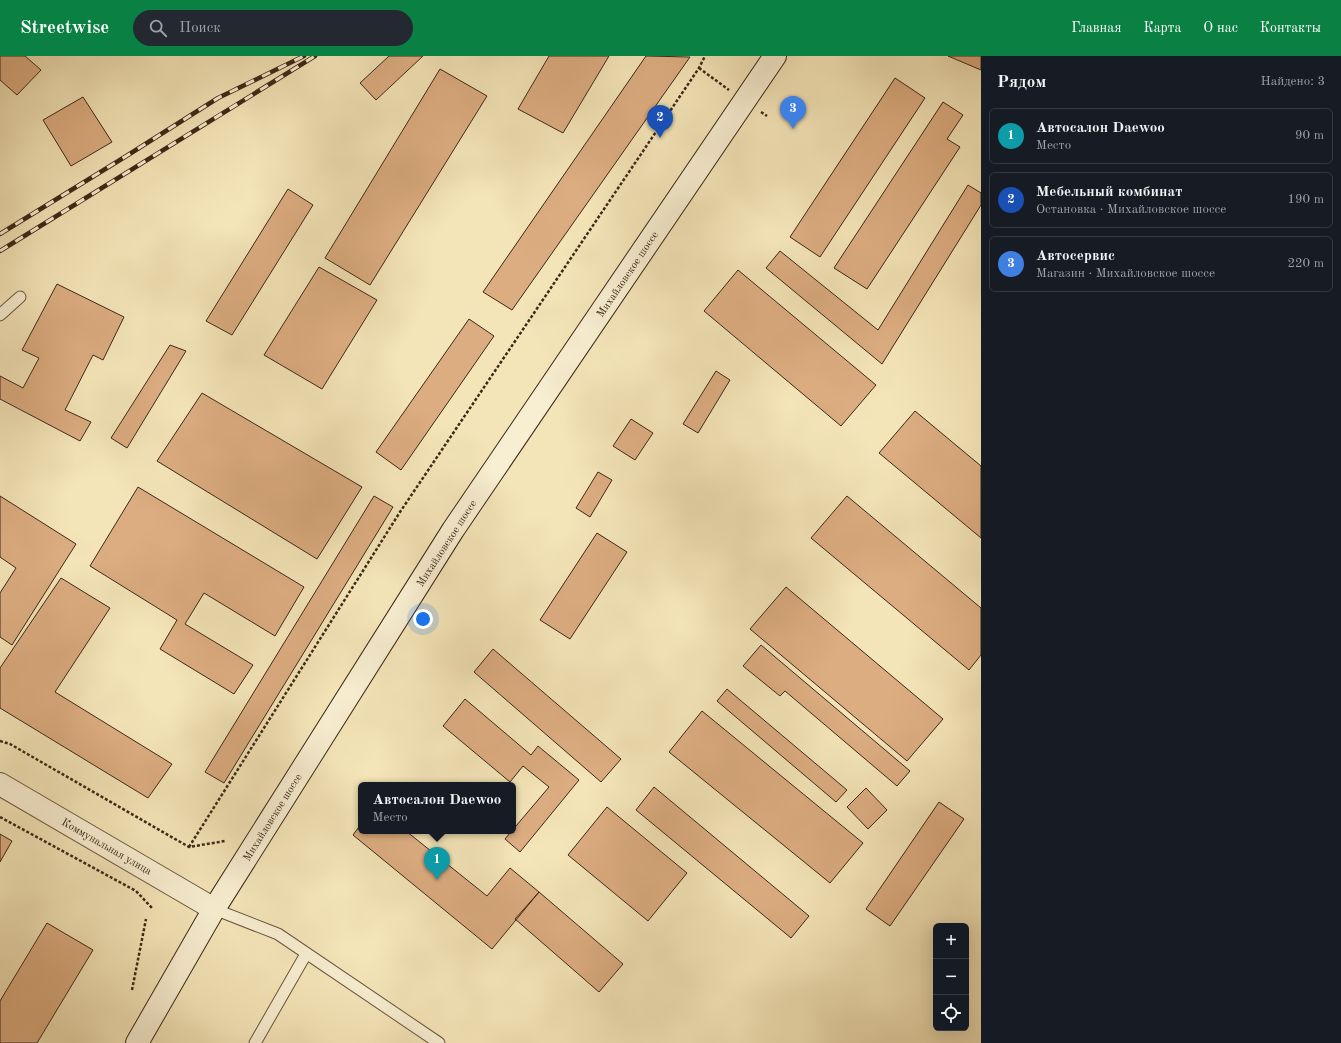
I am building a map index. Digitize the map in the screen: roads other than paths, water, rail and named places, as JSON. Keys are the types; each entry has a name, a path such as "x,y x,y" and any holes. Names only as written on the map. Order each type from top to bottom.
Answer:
{"main road":[{"name":"Михайловское шоссе","path":"137,1043 214,909 453,530 770,58"},
{"name":"Коммунальная улица","path":"0,784 214,909"}],"lane":[{"path":"0,315 20,297"},
{"path":"214,909 278,934 439,1043"},
{"path":"254,1043 306,954"}],"railway":[{"path":"0,234 218,98 304,56"},
{"path":"0,251 315,56"}],"place":[{"name":"Автосервис","path":"793,129"},
{"name":"Мебельный комбинат","path":"660,138"},
{"name":"Автосалон Daewoo","path":"437,880"}]}
